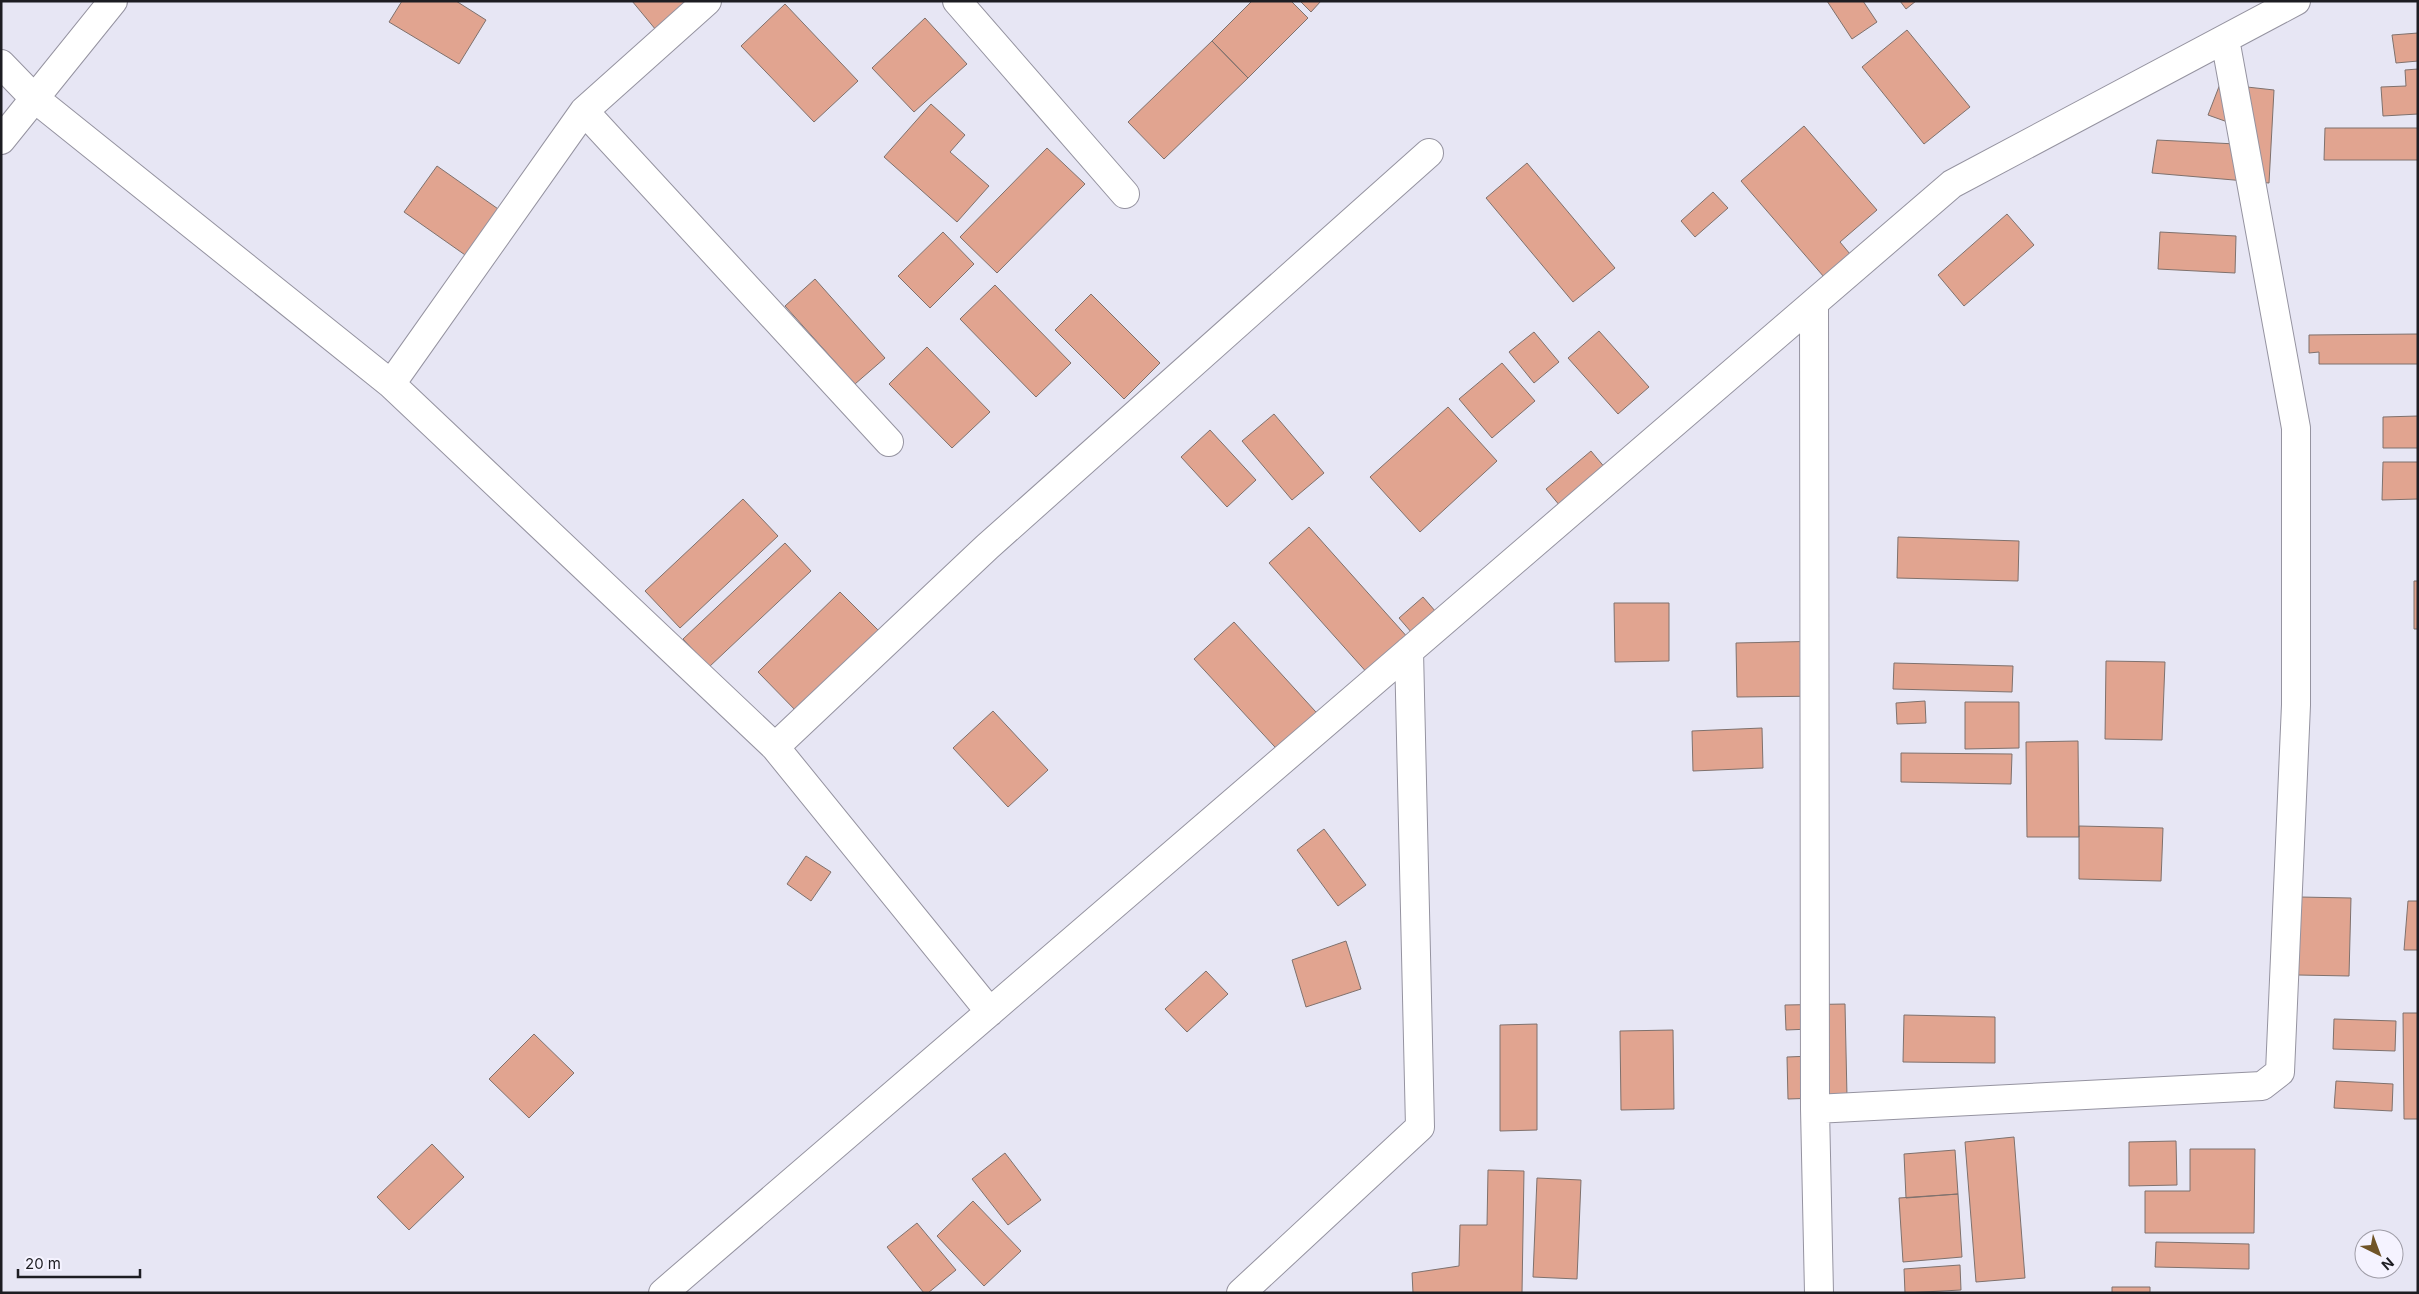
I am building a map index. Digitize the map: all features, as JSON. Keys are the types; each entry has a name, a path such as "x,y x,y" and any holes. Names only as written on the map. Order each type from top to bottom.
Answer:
{"street":[{"path":"1,140 113,1"},
{"path":"391,384 584,111 707,1"},
{"path":"957,1 1125,194"},
{"path":"663,1293 1952,184 2296,1"},
{"path":"1815,1109 2262,1086 2280,1072 2296,705 2296,428 2225,39"},
{"path":"1,64 33,98 391,384 775,747 990,1012"},
{"path":"584,111 889,442"},
{"path":"775,747 987,548 1429,152"},
{"path":"1814,303 1815,1109 1819,1293"},
{"path":"1241,1293 1420,1127 1409,651"}],"building":[{"path":"402,1 456,1 486,20 459,64 389,22"},
{"path":"632,1 691,1 656,30"},
{"path":"1252,1 1291,1 1308,18 1248,78 1212,41"},
{"path":"1300,1 1321,1 1311,12"},
{"path":"1827,1 1863,1 1877,22 1852,39"},
{"path":"1900,1 1916,1 1906,9"},
{"path":"785,4 858,81 814,122 741,46"},
{"path":"925,18 967,64 914,112 872,68"},
{"path":"1907,30 1970,107 1924,144 1862,67"},
{"path":"2418,33 2418,61 2396,63 2392,35"},
{"path":"1212,41 1248,78 1164,159 1128,122"},
{"path":"2418,69 2418,114 2383,116 2381,87 2406,86 2405,70"},
{"path":"2220,84 2274,90 2269,183 2152,173 2157,140 2236,144 2236,125 2208,115"},
{"path":"931,104 965,135 950,152 989,186 957,222 884,157"},
{"path":"1804,126 1877,210 1840,242 1850,254 1824,277 1741,181"},
{"path":"2325,128 2418,128 2418,160 2324,160"},
{"path":"1047,148 1085,184 997,273 960,237"},
{"path":"1527,163 1615,268 1573,302 1486,198"},
{"path":"437,166 501,211 468,257 404,212"},
{"path":"1713,192 1728,208 1695,237 1681,221"},
{"path":"2007,214 2034,245 1964,306 1938,275"},
{"path":"943,232 974,264 930,308 898,276"},
{"path":"2160,232 2236,236 2235,273 2158,269"},
{"path":"815,279 885,358 855,384 785,306"},
{"path":"995,285 1071,363 1036,397 960,319"},
{"path":"1091,294 1160,363 1124,399 1055,330"},
{"path":"1599,331 1649,387 1618,414 1568,358"},
{"path":"1534,332 1559,362 1534,383 1509,352"},
{"path":"2418,334 2418,364 2319,364 2319,352 2309,353 2309,335"},
{"path":"927,347 990,412 952,448 889,384"},
{"path":"1502,363 1535,401 1492,438 1459,399"},
{"path":"1448,407 1497,461 1420,532 1370,477"},
{"path":"1274,414 1324,473 1292,500 1242,441"},
{"path":"2418,416 2418,448 2383,448 2383,417"},
{"path":"1210,430 1256,480 1227,507 1181,457"},
{"path":"1591,451 1616,481 1570,518 1546,489"},
{"path":"2383,462 2418,462 2418,499 2382,500"},
{"path":"743,499 778,536 680,628 645,591"},
{"path":"1309,527 1418,649 1378,685 1269,563"},
{"path":"1898,537 2019,541 2018,581 1897,578"},
{"path":"785,543 811,571 709,667 683,639"},
{"path":"2414,581 2418,581 2418,629 2414,629"},
{"path":"840,592 882,634 800,715 758,672"},
{"path":"1423,597 1449,627 1425,648 1399,618"},
{"path":"1614,603 1669,603 1669,661 1615,662"},
{"path":"1234,622 1325,722 1285,758 1194,659"},
{"path":"1828,641 1828,696 1737,697 1736,643"},
{"path":"2106,661 2165,662 2162,740 2105,739"},
{"path":"1894,663 2013,666 2012,692 1893,689"},
{"path":"1925,701 1926,723 1897,724 1896,703"},
{"path":"1965,702 2019,702 2019,748 1965,749"},
{"path":"993,711 1048,770 1008,807 953,748"},
{"path":"1762,728 1763,768 1693,771 1692,731"},
{"path":"2078,741 2079,837 2027,837 2026,742"},
{"path":"1901,753 2012,754 2011,784 1901,782"},
{"path":"2079,826 2163,828 2161,881 2079,879"},
{"path":"1324,829 1366,885 1338,906 1297,850"},
{"path":"806,856 831,872 811,901 787,884"},
{"path":"2300,897 2351,898 2349,976 2298,975"},
{"path":"2408,901 2418,901 2418,950 2404,950"},
{"path":"1346,941 1361,989 1306,1007 1292,960"},
{"path":"1206,971 1228,994 1187,1032 1165,1009"},
{"path":"1845,1004 1847,1097 1788,1099 1787,1057 1812,1056 1811,1029 1786,1030 1785,1005"},
{"path":"2403,1013 2418,1013 2418,1119 2404,1119"},
{"path":"1904,1015 1995,1017 1995,1063 1903,1062"},
{"path":"2334,1019 2396,1021 2395,1051 2333,1049"},
{"path":"1537,1024 1537,1130 1500,1131 1500,1025"},
{"path":"1673,1030 1674,1109 1621,1110 1620,1031"},
{"path":"534,1034 574,1073 529,1118 489,1079"},
{"path":"2336,1081 2393,1084 2392,1111 2334,1108"},
{"path":"2014,1137 2025,1278 1976,1282 1965,1142"},
{"path":"2176,1141 2177,1185 2129,1186 2129,1142"},
{"path":"432,1144 464,1177 409,1230 377,1197"},
{"path":"2190,1149 2255,1149 2254,1233 2145,1233 2145,1191 2190,1191"},
{"path":"1955,1150 1958,1194 1906,1198 1904,1154"},
{"path":"1005,1153 1041,1200 1008,1225 972,1179"},
{"path":"1488,1170 1524,1171 1522,1293 1413,1293 1412,1273 1459,1266 1460,1225 1487,1225"},
{"path":"1537,1178 1581,1180 1577,1279 1533,1277"},
{"path":"1958,1194 1962,1257 1903,1262 1899,1198"},
{"path":"973,1201 1021,1251 984,1286 937,1236"},
{"path":"917,1223 956,1270 928,1293 924,1293 887,1247"},
{"path":"2156,1242 2249,1244 2249,1269 2155,1267"},
{"path":"1960,1265 1961,1290 1905,1293 1904,1269"},
{"path":"2112,1287 2150,1287 2150,1293 2112,1293"}]}
